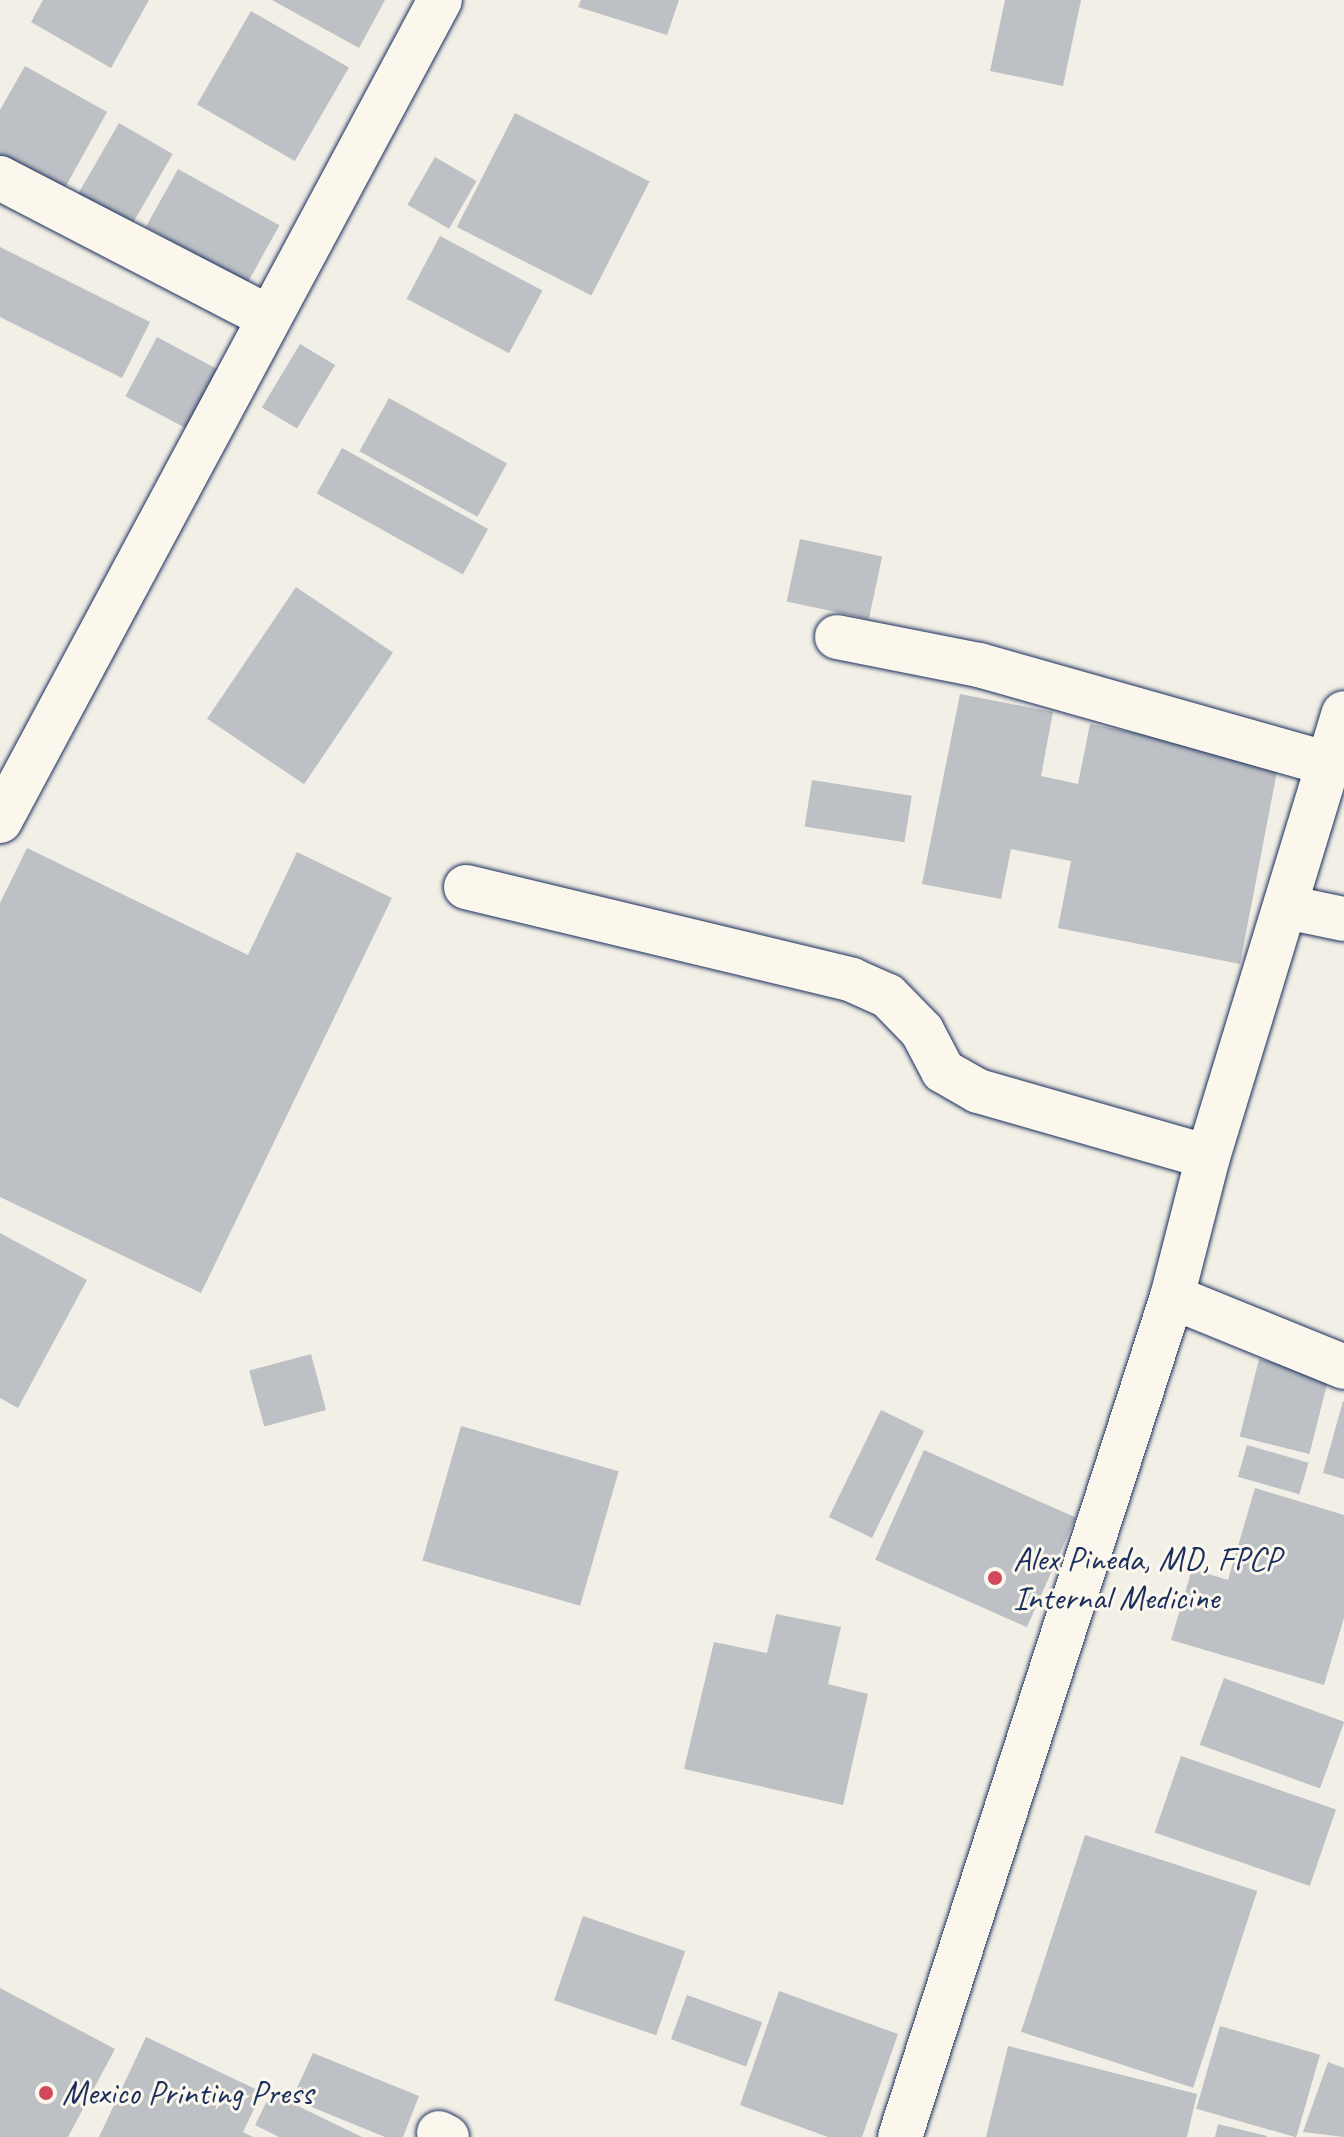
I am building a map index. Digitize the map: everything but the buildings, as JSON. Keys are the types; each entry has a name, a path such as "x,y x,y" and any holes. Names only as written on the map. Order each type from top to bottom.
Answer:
{"street":[{"path":"0,821 266,316 440,0"},
{"path":"0,178 266,316"},
{"path":"837,637 979,665 1328,764"},
{"path":"900,2137 1172,1297 1208,1157 1344,713"},
{"path":"466,887 852,980 888,996 922,1031 943,1071 978,1091 1208,1157"},
{"path":"1286,907 1344,919"},
{"path":"1172,1297 1344,1367"}],"place":[{"name":"Alex Pineda, MD, FPCP Internal Medicine","path":"995,1578"},
{"name":"Mexico Printing Press","path":"46,2093"}]}
